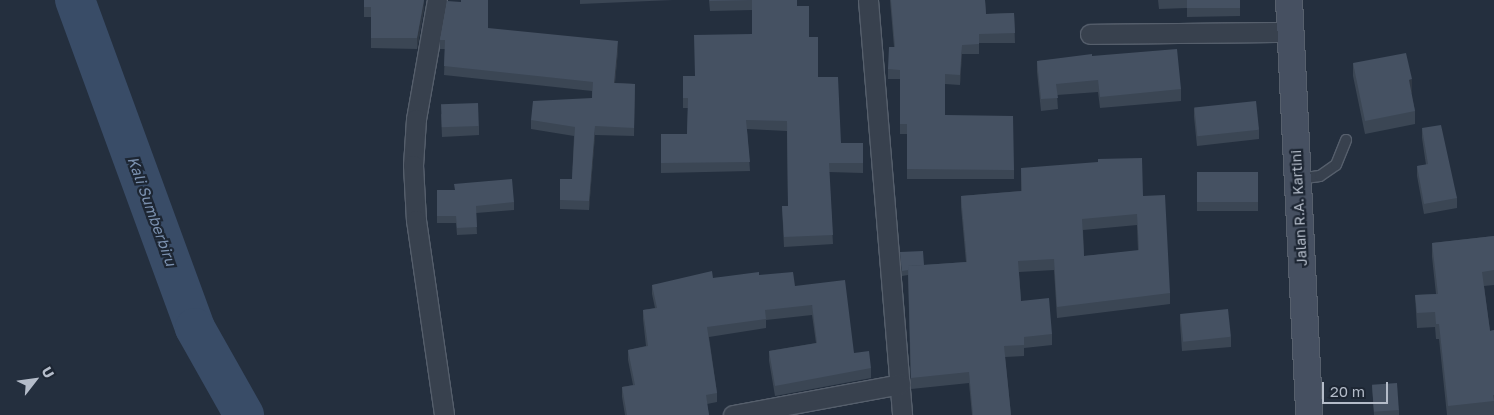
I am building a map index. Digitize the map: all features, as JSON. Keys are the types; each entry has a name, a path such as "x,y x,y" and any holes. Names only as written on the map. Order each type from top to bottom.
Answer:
{"main road":[{"name":"Jalan R.A. Kartini","path":"1288,0 1309,415"}],"street":[{"path":"437,0 416,119 413,165 416,220 444,415"},
{"path":"868,0 902,415"},
{"path":"1090,34 1290,32"},
{"path":"733,415 900,384"}],"lane":[{"path":"1297,179 1320,176 1336,165 1346,140"}],"building":[{"path":"364,0 424,0 417,38 371,38 371,7 364,7"},
{"path":"461,0 488,0 488,28 618,41 614,83 635,84 634,128 595,126 589,201 560,200 560,179 572,179 575,127 531,120 533,101 592,98 593,82 444,66 445,40 440,40 447,1 461,2"},
{"path":"709,0 752,0 710,1"},
{"path":"752,0 797,0 797,6 809,6 809,37 818,37 818,77 838,77 841,143 863,143 863,163 829,163 833,235 784,237 782,206 788,206 787,121 746,120 750,162 661,163 661,134 687,134 688,98 683,98 683,76 695,76 694,35 752,34"},
{"path":"891,0 985,0 986,14 1014,13 1015,33 979,34 979,44 962,45 960,75 945,74 945,115 1013,116 1014,170 907,169 907,124 900,124 900,70 888,69 889,47 895,47"},
{"path":"1187,0 1240,0 1240,8 1187,8"},
{"path":"1177,49 1181,89 1100,97 1098,80 1056,84 1058,98 1041,99 1037,61 1092,54 1092,56"},
{"path":"1406,53 1412,79 1409,80 1415,111 1365,121 1353,63"},
{"path":"1256,101 1259,130 1197,136 1194,107"},
{"path":"478,103 479,126 442,127 441,104"},
{"path":"1441,125 1457,198 1424,204 1417,166 1428,164 1422,128"},
{"path":"1142,158 1143,196 1165,195 1170,293 1057,307 1054,259 1018,261 1021,301 1049,298 1052,334 1024,337 1024,345 1004,346 1011,415 973,415 969,372 911,378 908,266 967,262 961,196 1022,191 1021,168 1098,162 1098,159","holes":["1137,214 1139,250 1084,256 1082,219"]},
{"path":"1197,172 1258,172 1258,202 1197,202"},
{"path":"512,179 514,202 476,206 477,227 457,228 456,216 437,216 437,190 455,190 454,184"},
{"path":"1494,236 1494,270 1482,272 1490,331 1494,330 1494,401 1448,406 1439,324 1436,324 1435,312 1417,313 1415,295 1438,294 1432,243"},
{"path":"923,251 924,265 908,266 908,270 902,271 900,252"},
{"path":"712,271 713,278 759,272 759,275 793,272 795,286 845,280 854,353 869,351 871,368 775,386 769,351 817,343 812,305 765,310 766,319 707,327 717,393 706,395 709,415 627,415 622,387 635,385 628,350 648,346 643,310 657,308 652,285"},
{"path":"1228,309 1231,337 1183,342 1180,314"},
{"path":"1397,383 1399,410 1374,412 1372,385"}],"waterway":[{"name":"Kali Sumberbiru","path":"75,0 195,328 244,415"}]}
